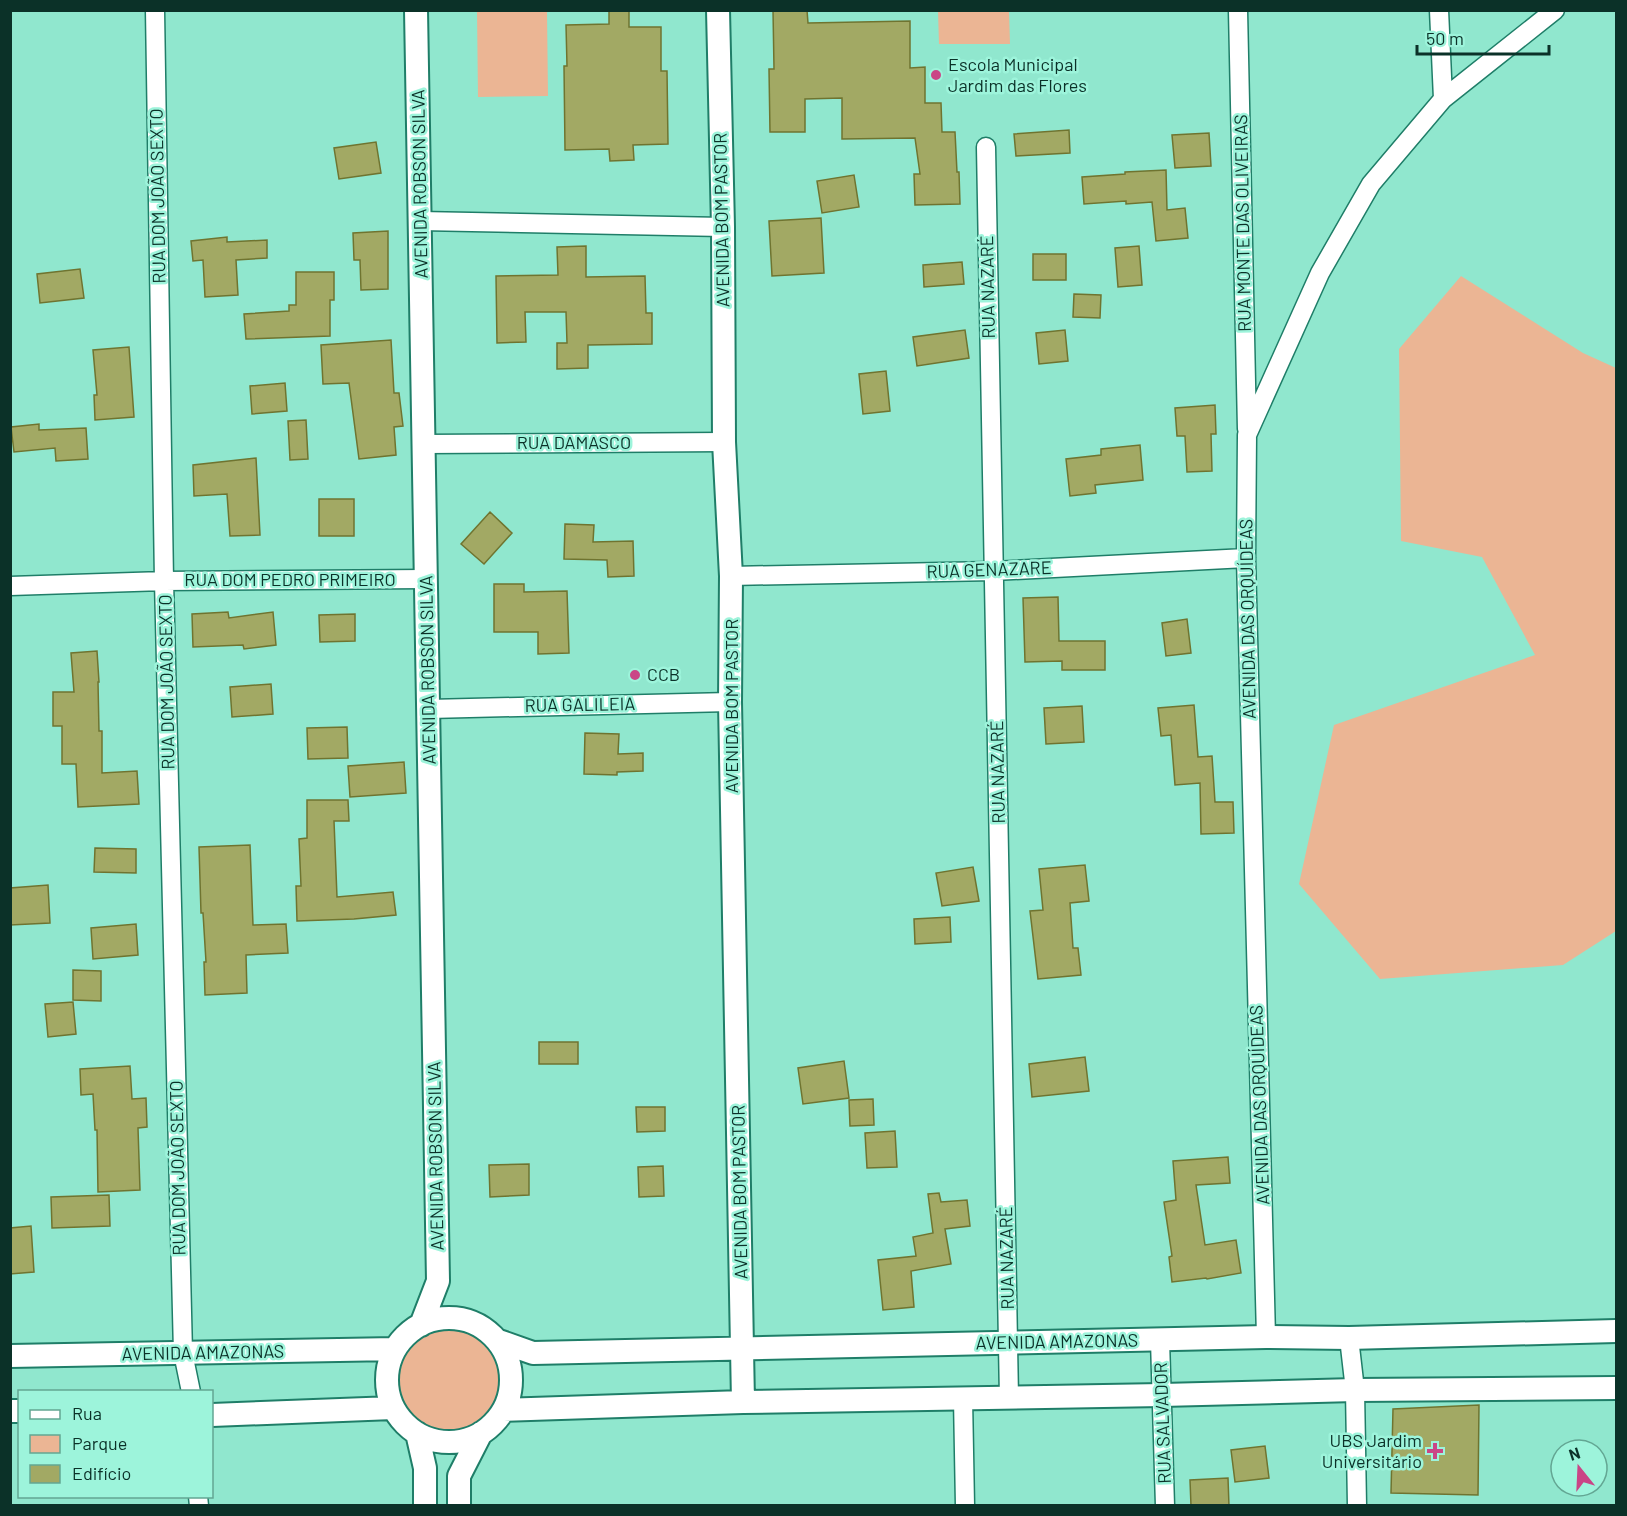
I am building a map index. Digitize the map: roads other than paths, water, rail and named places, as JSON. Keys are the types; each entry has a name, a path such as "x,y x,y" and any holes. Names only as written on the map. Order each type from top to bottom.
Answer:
{"street":[{"name":"RUA DOM JOÃO SEXTO","path":"155,10 164,581 183,1353 191,1390"},
{"name":"AVENIDA ROBSON SILVA","path":"416,10 438,1281 421,1325"},
{"name":"AVENIDA BOM PASTOR","path":"718,10 723,227 724,442 731,576 730,702 743,1402"},
{"name":"RUA MONTE DAS OLIVEIRAS","path":"1238,10 1247,435"},
{"path":"1439,10 1443,99"},
{"name":"AVENIDA DAS ORQUÍDEAS","path":"1266,1338 1246,558 1247,435 1320,273 1371,184 1443,99 1555,10"},
{"name":"RUA NAZARÉ","path":"986,147 1009,1398"},
{"path":"420,221 723,227"},
{"name":"RUA DAMASCO","path":"424,444 724,442"},
{"name":"RUA GENAZARE","path":"731,576 994,571 1246,558"},
{"name":"RUA DOM PEDRO PRIMEIRO","path":"10,586 164,581 426,579"},
{"name":"RUA GALILEIA","path":"429,709 730,702"},
{"path":"438,1281 468,1320"},
{"path":"449,1318 468,1320 485,1328 499,1341 512,1375 510,1393 504,1410 494,1423 481,1433 466,1440 449,1442 432,1440 417,1433 403,1422 393,1408 387,1388 388,1368 395,1349 409,1332 428,1321 449,1318"},
{"name":"AVENIDA AMAZONAS","path":"499,1341 533,1353 1617,1331"},
{"path":"1349,1338 1354,1390 1357,1506"},
{"name":"RUA SALVADOR","path":"1160,1340 1165,1506"},
{"name":"AVENIDA AMAZONAS","path":"10,1356 395,1349"},
{"path":"504,1410 743,1402 1354,1390 1617,1388"},
{"path":"963,1398 965,1506"},
{"path":"213,1414 393,1408"},
{"path":"417,1433 425,1468 425,1506"},
{"path":"459,1506 459,1476 481,1433"}],"place":[{"name":"Escola Municipal Jardim das Flores","path":"936,75"},
{"name":"CCB","path":"635,675"},
{"name":"UBS Jardim Universitário","path":"1435,1451"}]}
